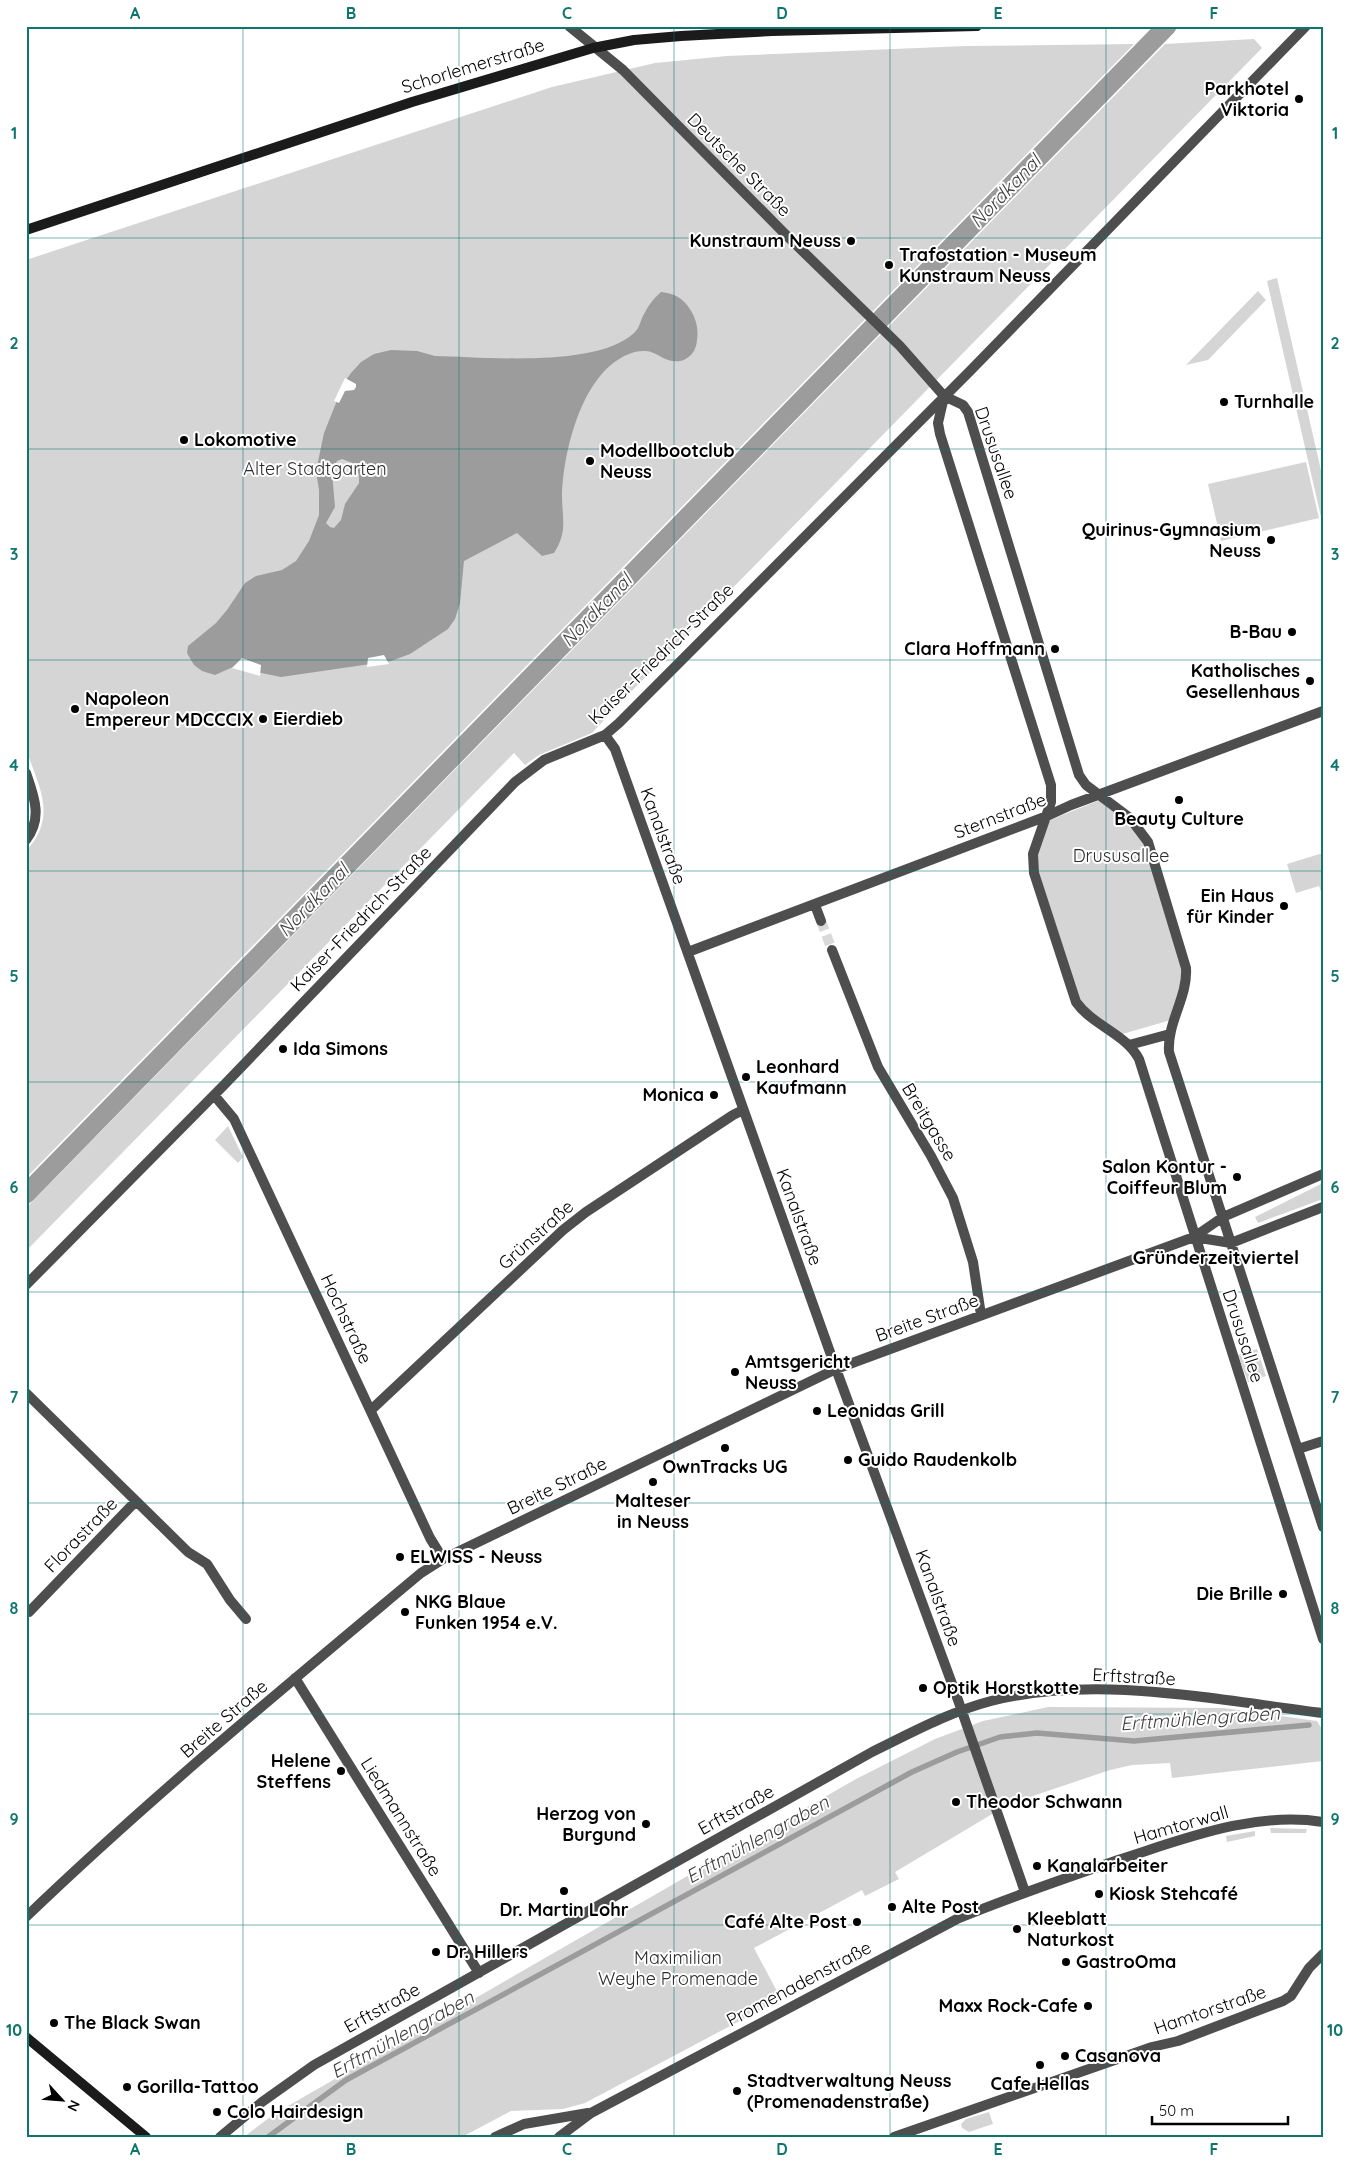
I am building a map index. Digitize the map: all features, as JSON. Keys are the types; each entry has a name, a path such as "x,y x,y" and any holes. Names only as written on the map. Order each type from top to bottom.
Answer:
{"main road":[{"name":"Schorlemerstraße","path":"26,230 412,102 593,48 634,40 681,36 772,31 977,26"},
{"path":"26,2038 146,2137"}],"street":[{"name":"Deutsche Straße","path":"569,26 593,48 623,70 887,334 944,396"},
{"name":"Kaiser-Friedrich-Straße","path":"26,1285 214,1095 516,782 544,760 605,736 944,396 1306,26"},
{"name":"Drususallee","path":"1323,1527 1169,1052 1170,1034 1185,989 1186,976 1184,958 1148,842 1130,818 1086,785 1080,775 968,412 963,405 944,396 938,427 1051,785 1051,802 1033,854 1034,873 1074,998 1091,1019 1129,1044 1139,1059 1323,1639"},
{"name":"Sternstraße","path":"688,952 1047,816 1071,805 1100,796 1323,711"},
{"name":"Kanalstraße","path":"605,736 615,749 1025,1892"},
{"path":"26,773 36,801 37,812 36,822 26,840"},
{"path":"815,905 821,921"},
{"name":"Breitgasse","path":"832,950 878,1067 954,1198 973,1262 981,1316"},
{"path":"1129,1044 1170,1034"},
{"name":"Hochstraße","path":"214,1095 234,1119 430,1538 443,1559"},
{"name":"Grünstraße","path":"371,1410 564,1230 586,1212 743,1110"},
{"name":"Breite Straße","path":"26,1917 102,1845 295,1678 421,1573 443,1559 836,1369 1194,1237 1222,1217 1323,1174"},
{"path":"1231,1243 1323,1207"},
{"name":"Breite Straße","path":"1194,1237 1231,1243"},
{"name":"Florastraße","path":"26,1393 188,1552 207,1564 230,1600 246,1619"},
{"path":"1298,1449 1323,1441"},
{"name":"Florastraße","path":"29,1612 136,1501"},
{"name":"Liedmannstraße","path":"295,1678 479,1973"},
{"name":"Erftstraße","path":"220,2137 262,2102 314,2065 872,1752 961,1711 1015,1696 1118,1690 1165,1693 1323,1713"},
{"name":"Hamtorwall","path":"1025,1892 1225,1827 1284,1820 1323,1822"},
{"name":"Promenadenstraße","path":"559,2137 591,2113 957,1920 1025,1892"},
{"name":"Hamtorstraße","path":"894,2137 1152,2047 1178,2041 1283,2001 1291,1996 1309,1968 1323,1954"},
{"name":"Promenadenstraße","path":"495,2137 524,2124 591,2113"}],"green space":[{"path":"1254,39 1262,48 592,733 539,755 525,765 514,753 26,1251 26,1208 1165,44"},
{"name":"Alter Stadtgarten","path":"1134,44 26,1178 26,851 36,838 41,826 43,801 26,749 26,260 552,87 655,63 727,56 966,46"},
{"path":"1277,278 1323,479 1323,526 1267,281"},
{"path":"1258,291 1266,300 1208,360 1186,365"},
{"path":"1306,462 1319,518 1221,541 1208,484"},
{"path":"1100,800 1130,820 1146,842 1184,974 1171,1020 1119,1035 1082,1008 1035,873 1036,858 1050,820"},
{"path":"1323,853 1323,897 1319,886 1296,893 1287,864"},
{"path":"228,1126 243,1157 238,1163 215,1140"},
{"path":"1323,1183 1323,1199 1258,1223 1255,1217"},
{"path":"1257,1349 1266,1376 1248,1382 1238,1355"},
{"name":"Maximilian Weyhe Promenade","path":"1048,1707 1224,1708 1317,1721 1323,1731 1323,1761 1172,1778 1170,1763 1132,1765 1110,1770 1009,1804 895,1872 899,1879 865,1896 862,1890 754,1948 781,1999 585,2103 563,2109 511,2111 462,2137 244,2137 274,2114 856,1779 935,1739 983,1721"},
{"path":"1270,1828 1307,1829 1306,1833 1271,1833"},
{"path":"1255,1831 1255,1836 1227,1842 1226,1836"},
{"path":"989,2112 993,2124 969,2132 962,2128 961,2124 966,2119"}],"shaded area":[{"path":"661,292 681,299 690,309 696,321 697,330 694,350 688,358 679,361 668,360 649,351 634,352 624,356 607,368 597,380 582,405 568,450 562,495 563,531 554,553 542,556 517,533 464,561 460,603 455,619 448,629 410,654 391,661 281,677 233,667 215,675 202,671 194,665 187,653 188,646 216,623 245,583 256,576 282,570 296,561 309,541 319,515 319,490 316,471 324,433 344,383 361,362 374,354 391,350 417,351 435,356 510,358 568,356 594,352 617,344 634,333 649,306","holes":["342,459 355,464 359,475 359,483 345,504 341,520 334,528 330,527 326,523 335,507 332,472 337,461"]}],"pier":[{"path":"345,378 356,384 356,387 354,390 345,391 339,403 334,401"},
{"path":"384,655 389,664 367,667 368,658"},
{"path":"242,658 261,665 260,676 232,668"}],"waterway":[{"name":"Nordkanal","path":"26,1194 1167,26"},
{"name":"Erftmühlengraben","path":"268,2137 346,2080 912,1772 957,1752 1000,1737 1037,1733 1134,1741 1309,1725"}],"tunnel":[{"path":"821,921 832,950"}],"place":[{"name":"Parkhotel Viktoria","path":"1299,99"},
{"name":"Kunstraum Neuss","path":"851,241"},
{"name":"Trafostation - Museum Kunstraum Neuss","path":"889,265"},
{"name":"Turnhalle","path":"1224,402"},
{"name":"Lokomotive","path":"184,440"},
{"name":"Modellbootclub Neuss","path":"590,461"},
{"name":"Quirinus-Gymnasium Neuss","path":"1271,540"},
{"name":"B-Bau","path":"1292,632"},
{"name":"Clara Hoffmann","path":"1055,649"},
{"name":"Katholisches Gesellenhaus","path":"1310,681"},
{"name":"Napoleon Empereur MDCCCIX","path":"75,709"},
{"name":"Eierdieb","path":"263,719"},
{"name":"Beauty Culture","path":"1179,800"},
{"name":"Ein Haus für Kinder","path":"1284,906"},
{"name":"Ida Simons","path":"283,1049"},
{"name":"Leonhard Kaufmann","path":"746,1077"},
{"name":"Monica","path":"714,1095"},
{"name":"Salon Kontur - Coiffeur Blum","path":"1237,1177"},
{"name":"Amtsgericht Neuss","path":"735,1372"},
{"name":"Leonidas Grill","path":"817,1411"},
{"name":"OwnTracks UG","path":"725,1448"},
{"name":"Guido Raudenkolb","path":"848,1460"},
{"name":"Malteser in Neuss","path":"653,1482"},
{"name":"ELWISS - Neuss","path":"400,1557"},
{"name":"Die Brille","path":"1283,1594"},
{"name":"NKG Blaue Funken 1954 e.V.","path":"405,1612"},
{"name":"Optik Horstkotte","path":"923,1688"},
{"name":"Helene Steffens","path":"341,1771"},
{"name":"Theodor Schwann","path":"956,1802"},
{"name":"Herzog von Burgund","path":"646,1824"},
{"name":"Kanalarbeiter","path":"1037,1866"},
{"name":"Dr. Martin Lohr","path":"564,1891"},
{"name":"Kiosk Stehcafé","path":"1099,1894"},
{"name":"Alte Post","path":"892,1907"},
{"name":"Café Alte Post","path":"857,1922"},
{"name":"Kleeblatt Naturkost","path":"1017,1929"},
{"name":"Dr. Hillers","path":"436,1952"},
{"name":"GastroOma","path":"1066,1962"},
{"name":"Maxx Rock-Cafe","path":"1088,2006"},
{"name":"The Black Swan","path":"54,2023"},
{"name":"Casanova","path":"1065,2056"},
{"name":"Cafe Hellas","path":"1040,2065"},
{"name":"Gorilla-Tattoo","path":"127,2087"},
{"name":"Stadtverwaltung Neuss (Promenadenstraße)","path":"737,2091"},
{"name":"Colo Hairdesign","path":"217,2112"}],"district":[{"name":"Gründerzeitviertel","path":"1216,1257"}]}
